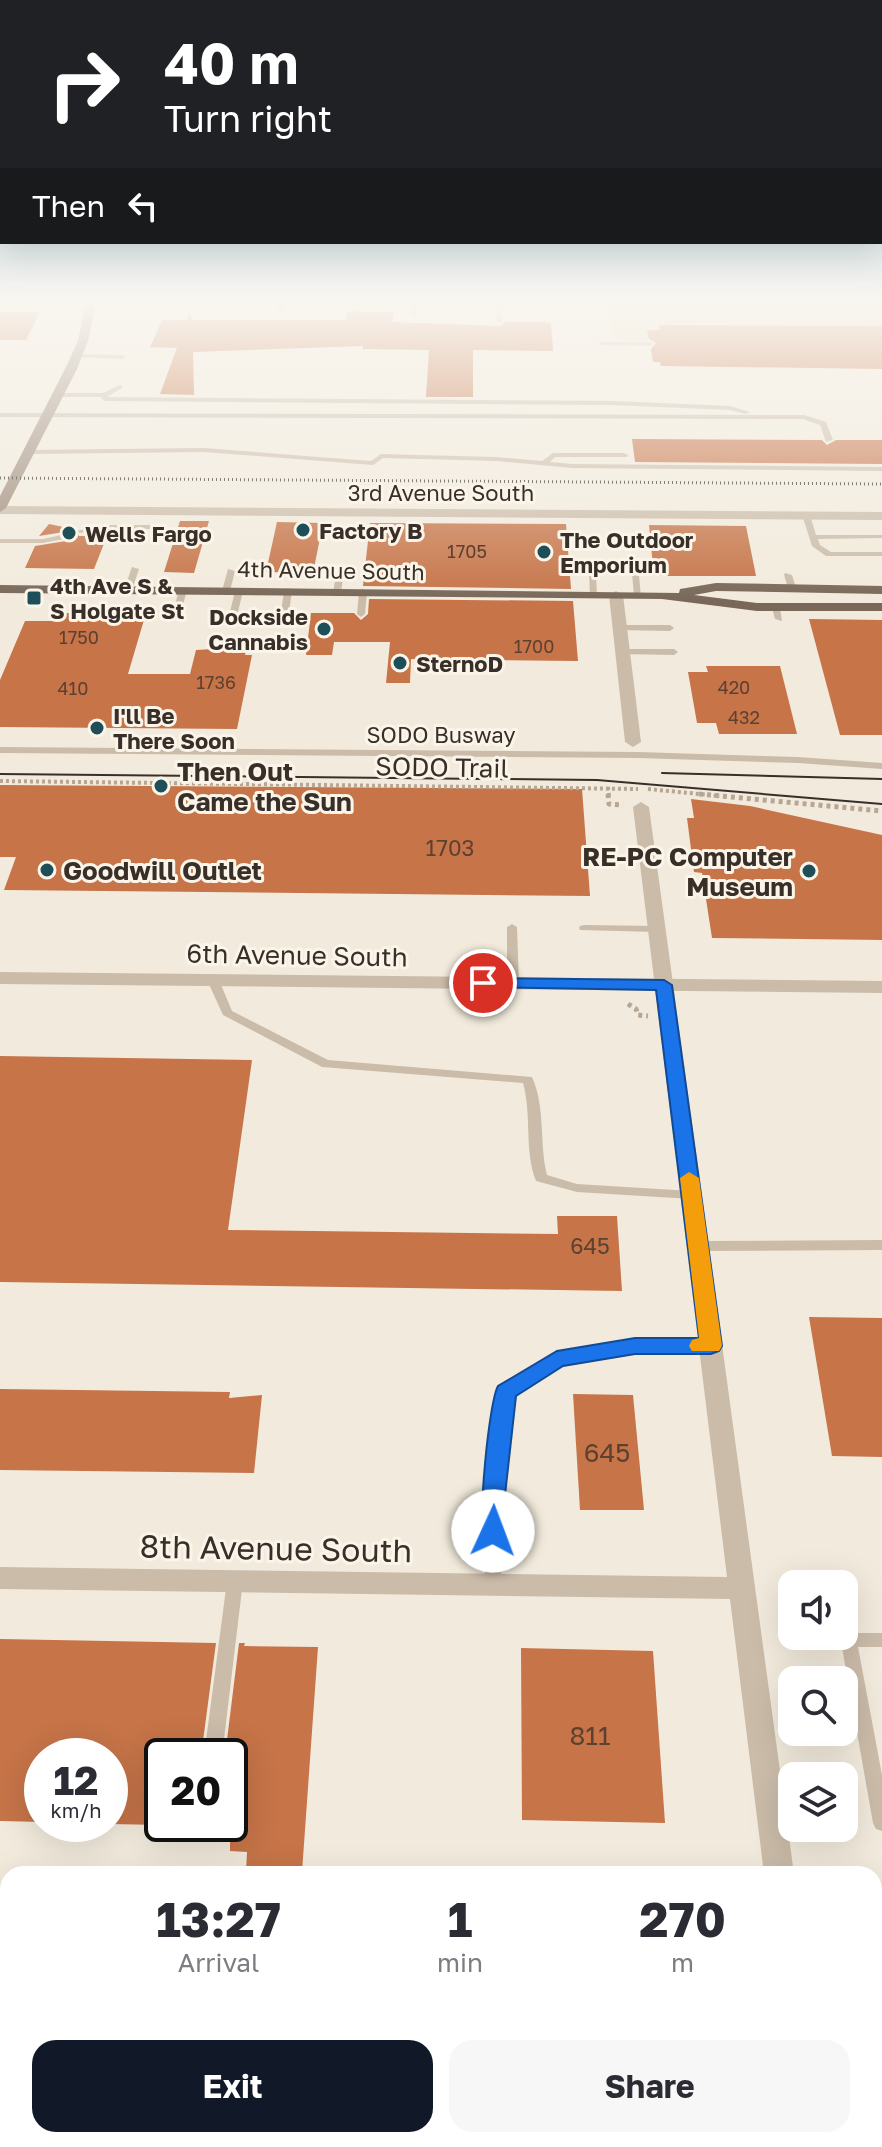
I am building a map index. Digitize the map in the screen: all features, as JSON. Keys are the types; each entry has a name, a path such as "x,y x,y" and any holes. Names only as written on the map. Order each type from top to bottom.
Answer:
{"main road":[{"path":"0,509 55,401"},
{"name":"4th Avenue South","path":"0,589 662,595 716,587 790,582 819,589 879,584"},
{"path":"662,595 754,599 882,598"},
{"name":"4th Avenue South","path":"662,595 777,613 882,607"}],"street":[{"name":"3rd Avenue South","path":"0,509 152,519 244,515 771,520 806,515 882,516"},
{"path":"616,595 633,742"},
{"path":"641,807 778,1866"},
{"name":"6th Avenue South","path":"0,978 882,987"},
{"name":"8th Avenue South","path":"0,1578 743,1588"}],"lane":[{"path":"351,401 668,404 730,408 764,417"},
{"path":"0,415 804,417 823,424 829,440"},
{"path":"29,452 204,450 373,463 381,456 631,467 882,469"},
{"path":"544,463 553,455 624,455"},
{"path":"806,515 816,546 829,554 882,554"},
{"path":"852,515 860,531 880,536"},
{"path":"80,531 152,519"},
{"path":"814,537 880,536"},
{"path":"0,541 43,541 61,537"},
{"path":"128,590 135,569"},
{"path":"231,571 234,612"},
{"path":"337,592 340,572"},
{"path":"592,575 594,595"},
{"path":"635,576 638,595"},
{"path":"177,612 183,590"},
{"path":"285,612 288,591"},
{"path":"361,614 363,592"},
{"path":"619,628 670,628"},
{"path":"622,652 674,652"},
{"name":"SODO Busway","path":"0,750 638,755 882,766"},
{"path":"512,927 513,983"},
{"path":"584,928 656,929"},
{"path":"213,980 227,1013 326,1064 528,1080 536,1103 535,1159 541,1178 577,1188 691,1195"},
{"path":"698,1246 882,1245"},
{"path":"493,1585 493,1504 505,1392 557,1359 635,1346 711,1346"},
{"path":"215,1738 235,1581"},
{"path":"858,1640 882,1640"},
{"path":"851,1650 882,1823"}],"path":[{"name":"SODO Trail","path":"0,781 608,787 686,791 882,811"},
{"path":"608,787 609,804 641,807"}],"building":[{"path":"632,439 822,440 827,445 836,440 882,440 882,464 635,462"},
{"path":"180,521 209,521 194,573 164,572"},
{"path":"277,522 323,523 313,573 266,572"},
{"path":"370,523 566,524 571,589 363,586"},
{"path":"49,524 73,529 79,536 107,536 94,569 25,568 35,546 66,541 64,532 39,536"},
{"path":"649,525 746,526 756,576 654,576"},
{"path":"369,599 573,601 578,661 411,659 410,683 386,683 390,642 334,642 332,655 306,655 311,613 354,613 361,620 368,614"},
{"path":"55,613 146,613 128,674 190,674 196,650 247,647 245,655 252,655 237,729 0,727 0,680 25,621 52,621"},
{"path":"809,619 882,620 882,735 840,735"},
{"path":"706,666 780,666 797,734 719,734 716,723 697,723 688,672 708,672"},
{"path":"0,785 582,789 590,896 4,890 16,857 0,857"},
{"path":"691,799 750,806 882,835 882,940 712,938 702,873 694,872 687,818 694,818"},
{"path":"0,1056 252,1060 228,1230 558,1234 557,1216 617,1216 622,1291 0,1282"},
{"path":"809,1317 882,1318 882,1457 832,1456"},
{"path":"0,1389 230,1392 229,1398 262,1395 254,1473 0,1470"},
{"path":"573,1394 633,1395 644,1510 580,1510"},
{"path":"0,1639 216,1643 203,1738 144,1738 144,1825 128,1824 128,1738 24,1738 24,1822 0,1821"},
{"path":"239,1643 245,1643 244,1646 318,1647 302,1866 246,1866 247,1852 230,1851 230,1842 248,1842 248,1738 227,1738"},
{"path":"521,1648 653,1651 665,1823 522,1820"}],"tram line":[{"path":"662,773 882,779"},
{"path":"0,774 597,780 882,804"}],"railway":[{"path":"0,478 882,484"}],"slow traffic":[{"path":"689,1178 711,1346 700,1346"}],"place":[{"name":"Factory B","path":"303,530"},
{"name":"Wells Fargo","path":"69,533"},
{"name":"The Outdoor Emporium","path":"544,552"},
{"name":"4th Ave S & S Holgate St","path":"34,598"},
{"name":"Dockside Cannabis","path":"324,629"},
{"name":"SternoD","path":"400,663"},
{"name":"I'll Be There Soon","path":"97,728"},
{"name":"Then Out Came the Sun","path":"161,786"},
{"name":"Goodwill Outlet","path":"47,870"},
{"name":"RE-PC Computer Museum","path":"809,871"}],"route":[{"path":"483,983 664,985 711,1346 635,1346 557,1359 524,1377 505,1392 493,1531"}]}
